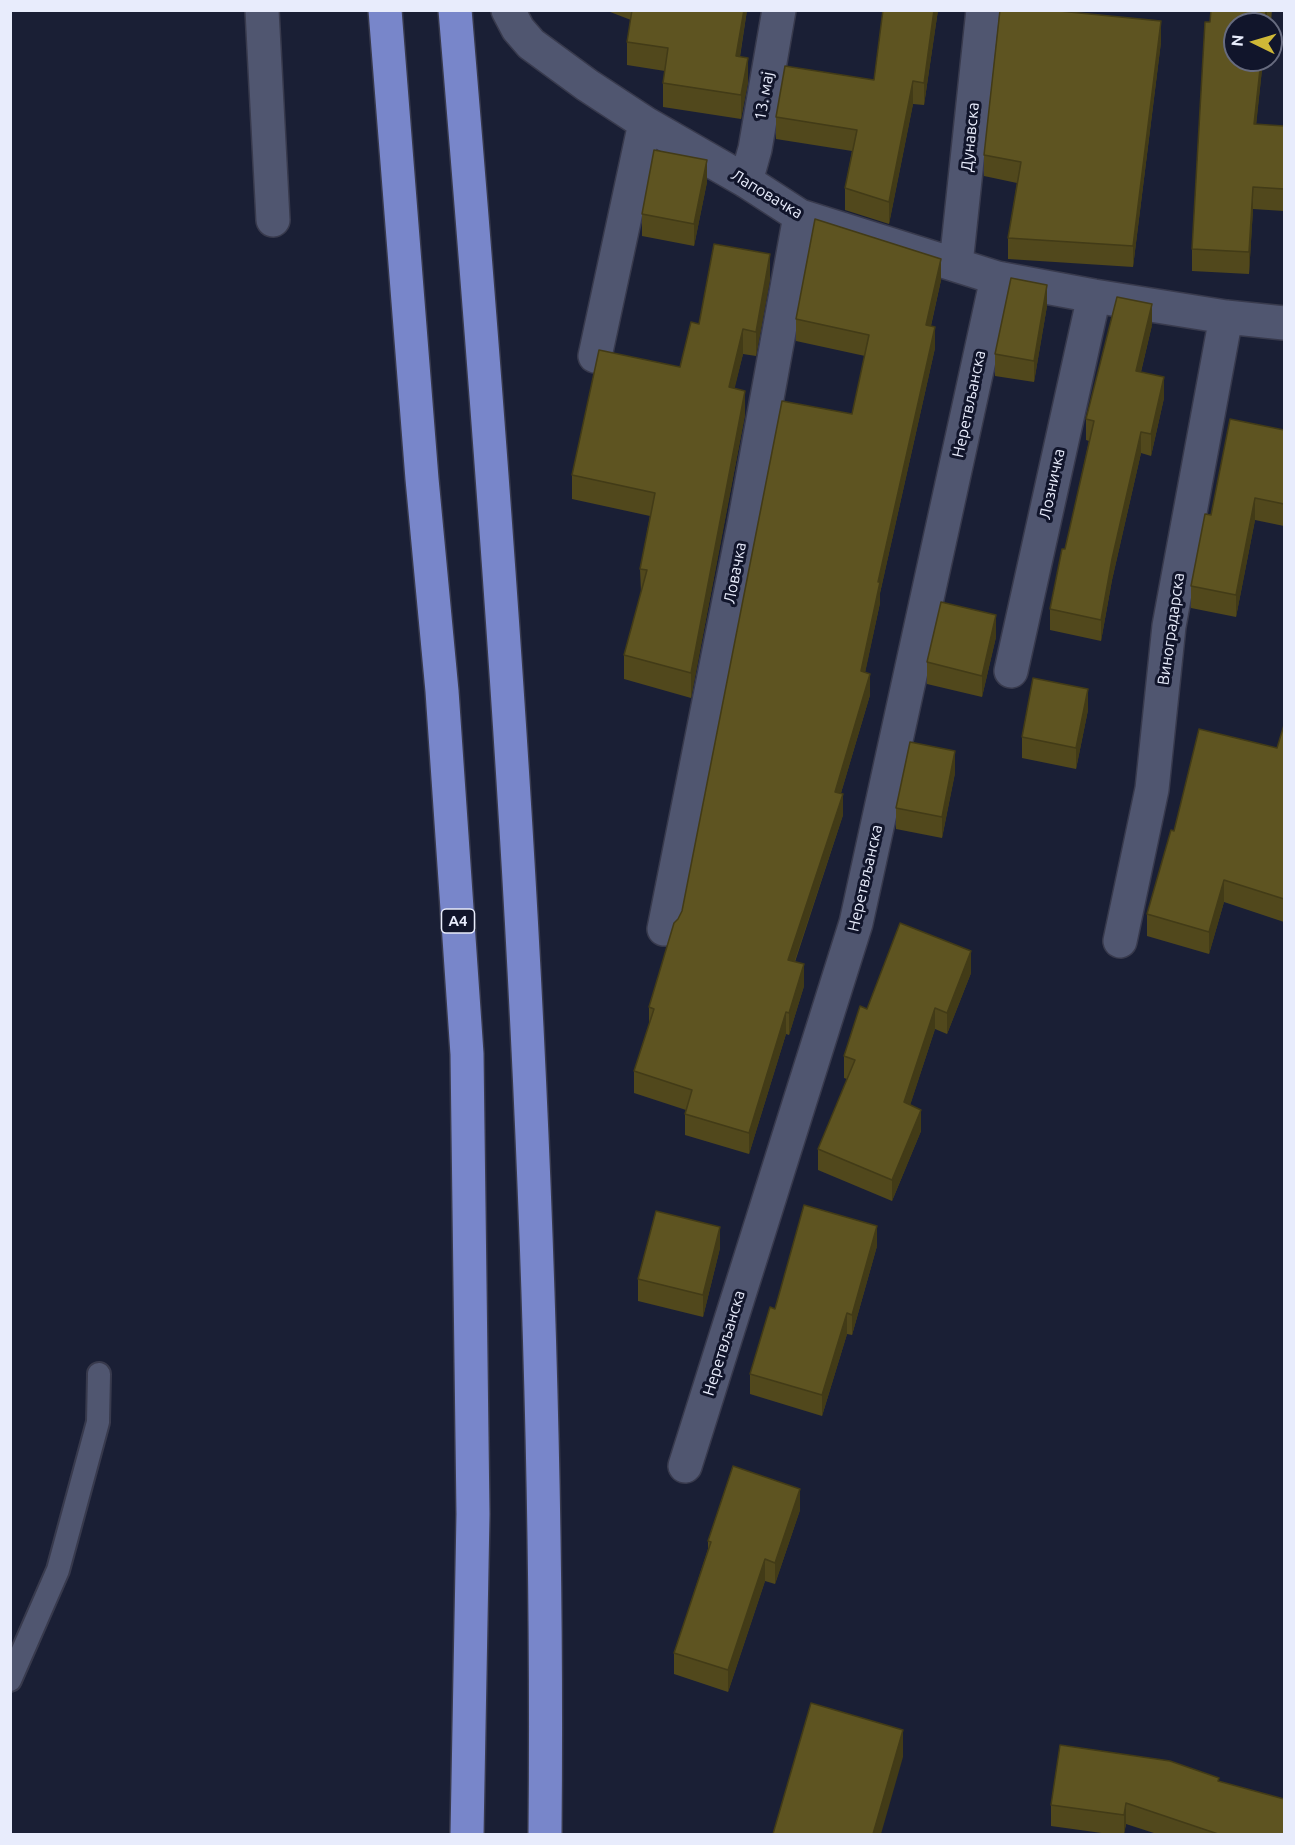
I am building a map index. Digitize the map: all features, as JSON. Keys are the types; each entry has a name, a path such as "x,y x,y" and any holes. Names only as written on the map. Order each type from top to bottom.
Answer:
{"highway":[{"name":"A4","path":"385,10 422,479 443,702 467,1054 473,1514 467,1834"},
{"path":"455,10 496,525 520,897 542,1421 545,1834"}],"street":[{"path":"261,10 273,220"},
{"name":"Лаповачка","path":"508,10 518,29 531,44 587,85 645,123 800,216 997,278 1094,297 1284,323"},
{"name":"13. мај","path":"746,182 755,149 779,10"},
{"name":"Дунавска","path":"956,264 983,10"},
{"path":"595,356 645,123"},
{"name":"Ловачка","path":"664,929 744,525 800,216"},
{"name":"Неретвљанска","path":"685,1466 856,923 997,278"},
{"name":"Лозничка","path":"1011,671 1094,297"},
{"name":"Виноградарска","path":"1120,941 1152,789 1169,626 1226,316"}],"lane":[{"path":"10,1680 58,1570 98,1422 99,1374"}],"building":[{"path":"632,10 744,10 736,56 748,58 741,95 663,83 668,48 627,42"},
{"path":"883,10 934,10 924,83 913,81 889,202 845,188 857,130 776,117 785,66 874,80"},
{"path":"1000,10 1049,10 1161,21 1133,246 1008,238 1021,162 984,155"},
{"path":"1211,10 1266,10 1266,12 1223,12 1223,72 1260,72 1254,124 1284,126 1284,189 1253,187 1249,252 1192,249 1205,22 1210,22"},
{"path":"654,150 707,160 694,224 642,214"},
{"path":"815,219 941,259 926,325 935,327 878,582 880,582 861,671 870,674 835,792 843,794 788,960 804,964 789,1013 786,1012 749,1133 685,1114 692,1090 634,1071 654,1009 649,1007 674,923 682,911 782,401 852,414 869,335 796,319"},
{"path":"714,244 770,254 756,332 743,329 729,387 745,391 691,673 624,655 647,570 640,569 655,493 572,475 599,350 680,367 691,322 699,324"},
{"path":"1011,278 1047,285 1034,361 995,354"},
{"path":"1117,297 1152,304 1136,371 1164,377 1151,434 1141,432 1112,559 1101,620 1050,609 1062,549 1065,549 1094,421 1086,419"},
{"path":"1230,419 1284,430 1284,504 1255,498 1236,595 1191,586 1205,514 1211,515"},
{"path":"941,602 996,615 982,676 927,662"},
{"path":"1033,678 1088,689 1076,748 1022,737"},
{"path":"1284,725 1284,899 1224,880 1209,932 1147,914 1171,830 1174,831 1199,729 1277,748"},
{"path":"910,742 955,751 942,817 896,808"},
{"path":"900,923 971,951 947,1013 935,1008 904,1102 921,1110 892,1180 818,1149 855,1060 844,1056 860,1006 867,1009"},
{"path":"804,1205 877,1226 852,1315 847,1313 822,1395 750,1374 770,1307 775,1309"},
{"path":"656,1211 720,1227 703,1295 638,1279"},
{"path":"733,1466 800,1489 775,1563 765,1559 728,1670 674,1653 711,1542 708,1541"},
{"path":"811,1703 903,1730 873,1834 773,1834"},
{"path":"1060,1745 1170,1761 1219,1778 1218,1781 1284,1799 1284,1834 1218,1834 1126,1803 1124,1815 1051,1805"}]}
